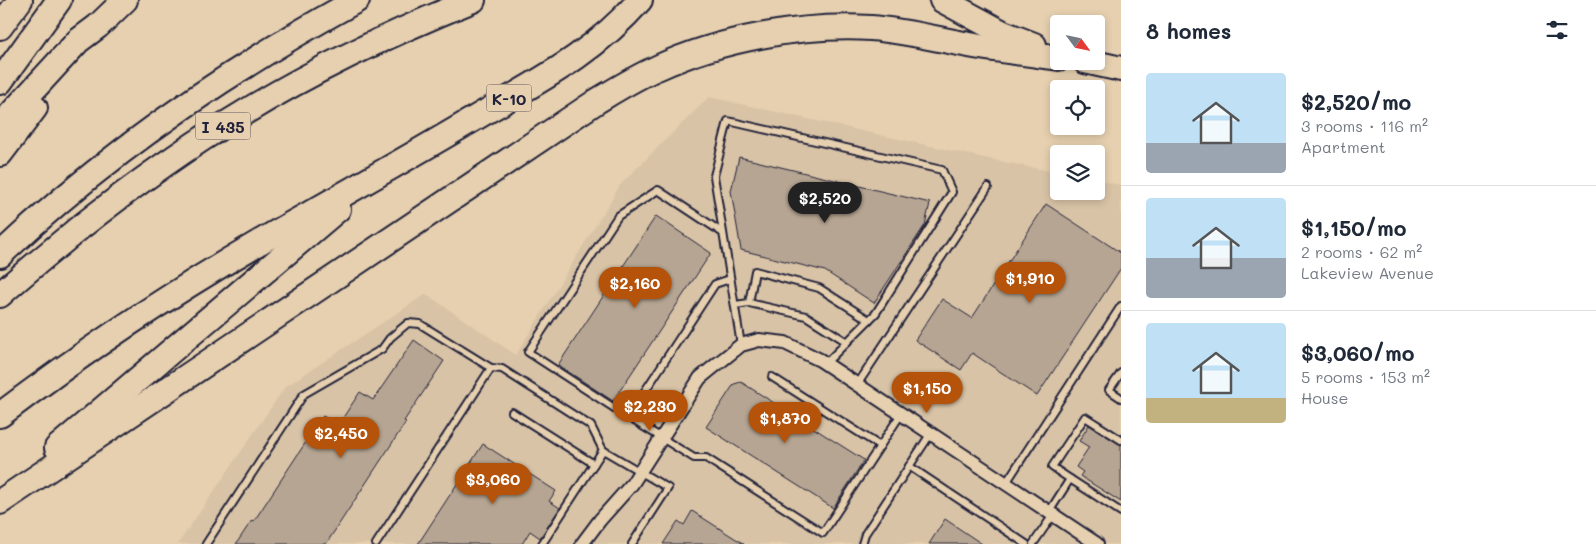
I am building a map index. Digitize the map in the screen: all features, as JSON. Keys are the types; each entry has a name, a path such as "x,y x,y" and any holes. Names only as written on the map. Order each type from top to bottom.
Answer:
{"highway":[{"path":"0,28 20,0"},
{"path":"0,82 59,0"},
{"path":"0,126 78,41 98,26 124,0"},
{"name":"I 435","path":"0,255 61,200 183,107 295,34 357,0"},
{"name":"I 435","path":"0,295 99,212 150,175 242,114 334,62 473,0"},
{"name":"K-10","path":"382,173 580,56 612,30 640,0"},
{"path":"942,0 1003,33 1050,50"},
{"path":"0,154 86,47 98,26"},
{"path":"0,502 589,106 628,82 658,67 700,52 761,36 791,31 844,28 896,31 979,47 1050,57"},
{"path":"1105,65 1121,69"},
{"path":"0,415 88,350 192,282 242,251 382,173"},
{"path":"0,496 382,173"}],"street":[{"path":"582,544 600,520 626,492 641,471 700,378 710,368 741,345 759,340 786,343 825,364 1097,544"}],"lane":[{"path":"741,345 714,176 728,121 942,170 952,192 876,313 825,364"},
{"path":"857,385 988,187"},
{"path":"723,233 658,190 618,216 528,352 662,439 694,458 706,458 823,533 901,414"},
{"path":"749,303 755,271 819,288 869,320"},
{"path":"628,417 715,284 730,279"},
{"path":"735,305 749,303 806,316 847,342"},
{"path":"1006,483 1121,306"},
{"path":"206,544 304,394 382,349 390,338 408,323 420,324 491,368 502,368 590,426 603,450 668,488 632,544"},
{"path":"376,544 491,368"},
{"path":"1121,373 1109,390 1121,398"},
{"path":"772,377 880,446"},
{"path":"512,412 594,464"},
{"path":"1121,440 1085,417 1052,467 1121,512"},
{"path":"862,544 865,534 931,433"},
{"path":"542,544 603,450"},
{"path":"909,466 1026,544"},
{"path":"1033,544 1070,479"}],"shaded area":[{"path":"709,97 1050,171 1050,200 1105,200 1105,182 1121,185 1121,544 178,544 285,387 426,294 516,355 621,184"}],"building":[{"path":"739,157 930,203 925,225 874,303 825,271 741,250 731,191"},
{"path":"1046,204 1121,253 1121,268 1037,396 972,353 961,370 915,340 942,299 972,318"},
{"path":"656,216 711,253 613,401 558,365"},
{"path":"414,340 444,361 326,544 236,544 252,520 254,521 323,416 338,425 360,392 373,400"},
{"path":"741,382 864,460 833,508 706,427 734,384"},
{"path":"1089,425 1121,445 1121,502 1080,476 1083,472 1076,467 1089,447 1079,441"},
{"path":"483,444 556,491 549,501 560,508 540,538 530,531 522,544 418,544"},
{"path":"692,511 744,544 663,544 678,521 684,525"},
{"path":"945,519 982,544 929,544"}]}
